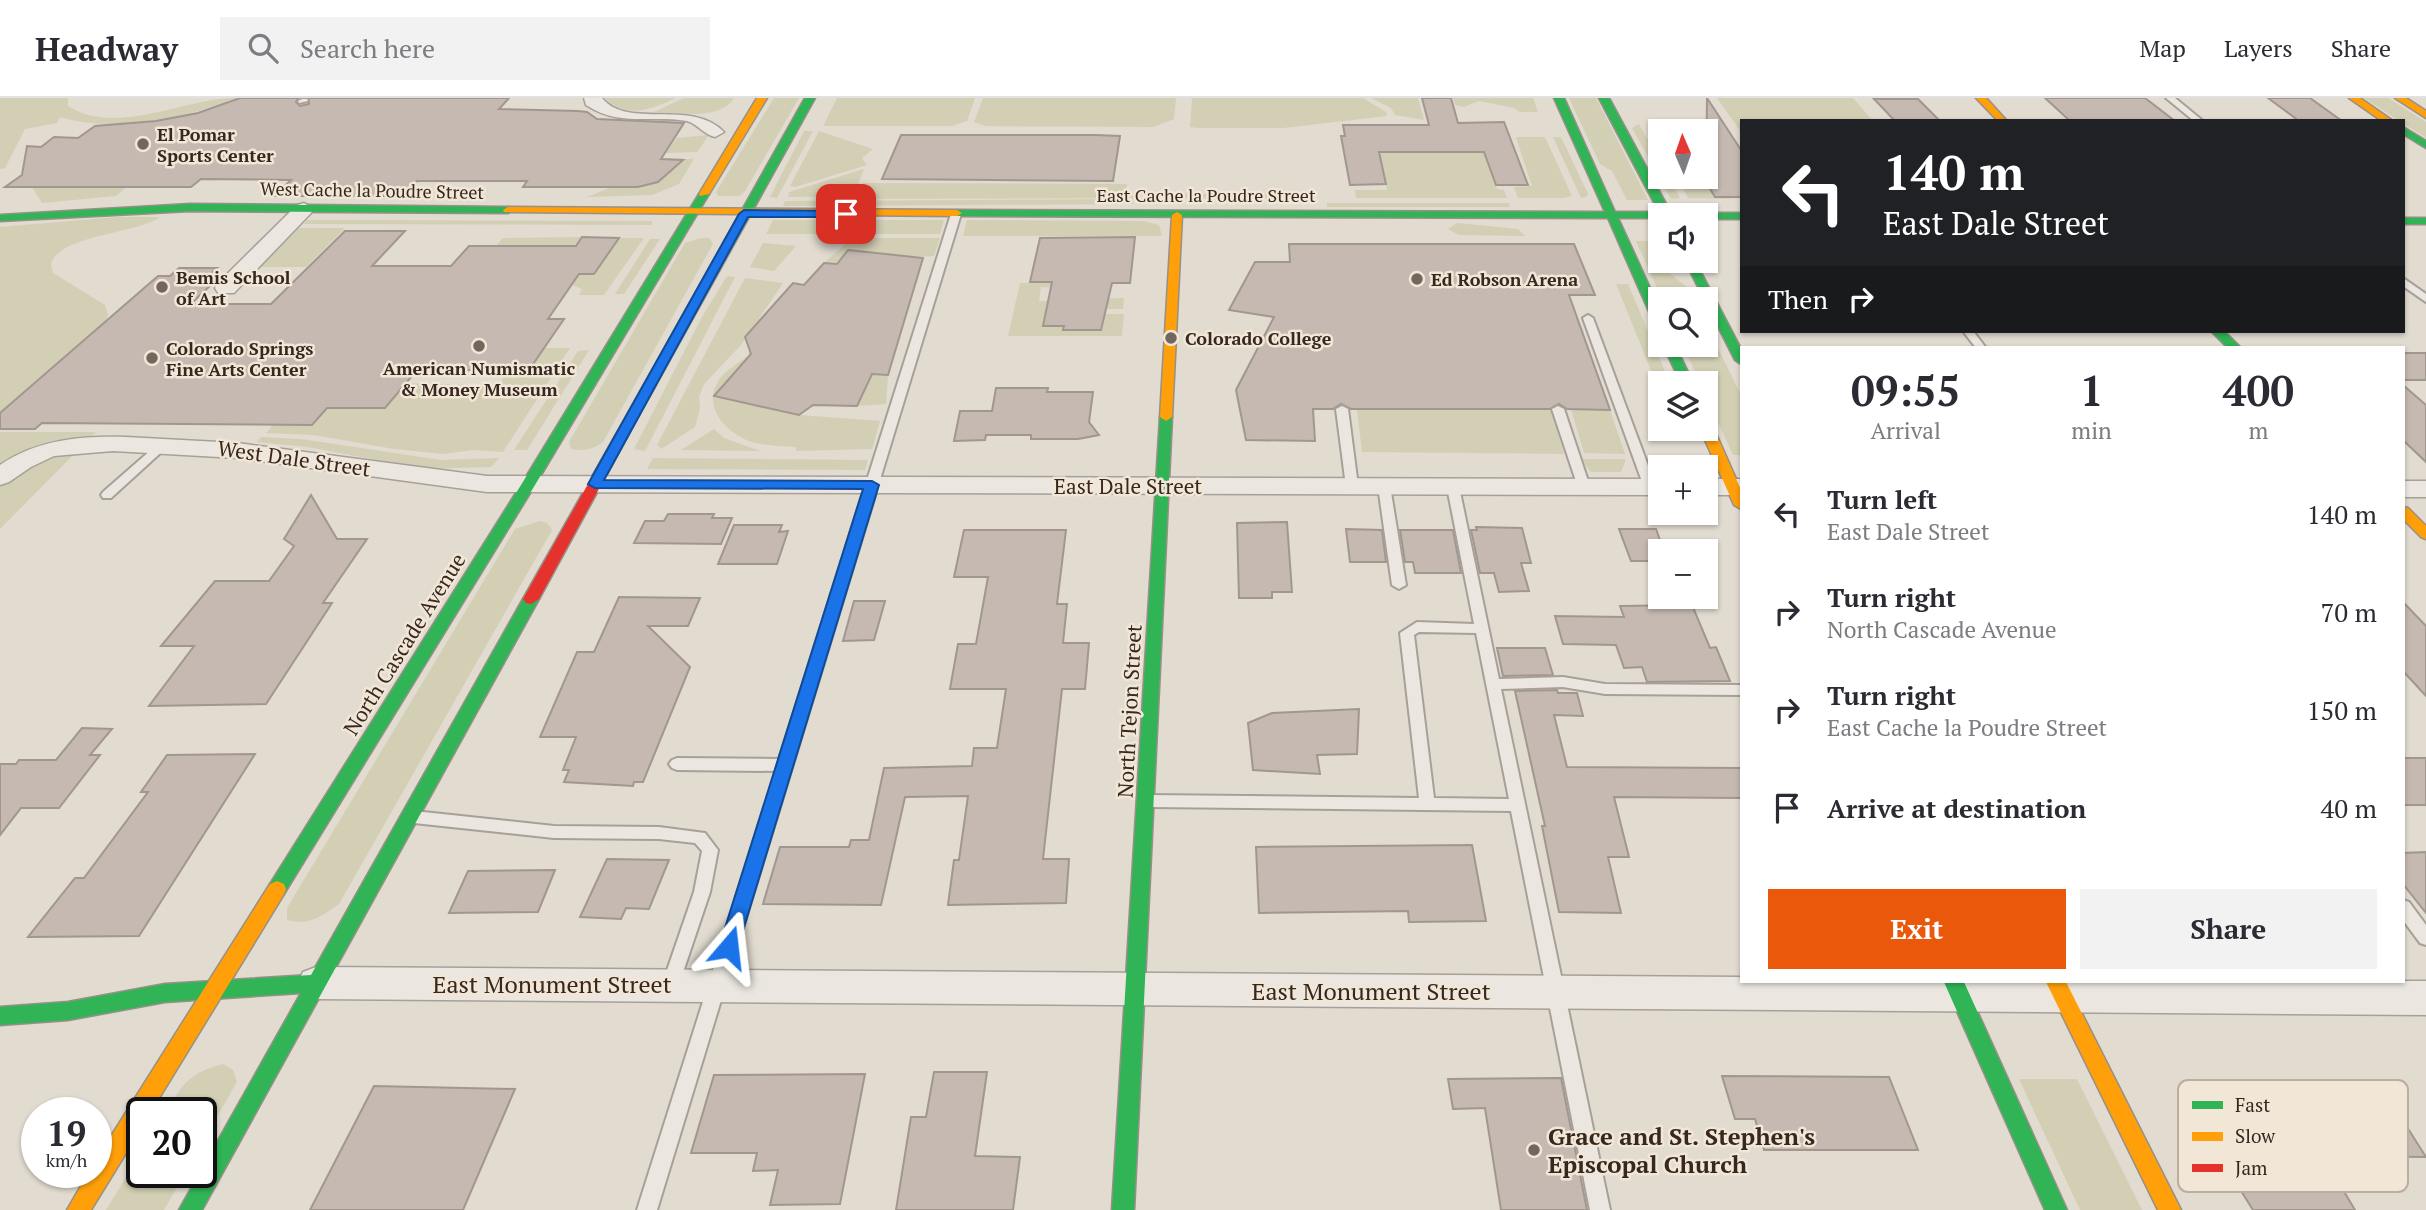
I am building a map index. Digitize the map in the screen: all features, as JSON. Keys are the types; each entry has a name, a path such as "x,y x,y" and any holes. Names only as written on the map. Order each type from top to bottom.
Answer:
{"main road":[{"name":"North Cascade Avenue","path":"78,1210 528,485 762,98"},
{"path":"190,1210 810,98"},
{"path":"1559,98 1648,297"},
{"path":"1604,98 1661,203"},
{"path":"1980,98 2001,119"},
{"path":"2354,98 2386,119"},
{"path":"2400,98 2426,115"},
{"path":"2405,131 2426,145"},
{"name":"West Cache la Poudre Street","path":"0,219 120,207 744,214"},
{"name":"East Cache la Poudre Street","path":"744,214 1648,215"},
{"name":"North Tejon Street","path":"1123,1210 1177,215"},
{"path":"1718,216 1740,216"},
{"path":"2405,221 2426,221"},
{"path":"1696,273 1740,358"},
{"path":"2219,333 2233,346"},
{"path":"1713,441 1739,493"},
{"path":"2405,513 2426,534"},
{"path":"0,1016 68,1011 165,993 316,983"},
{"path":"1957,988 2056,1210"},
{"path":"2059,988 2171,1210"}],"street":[{"path":"593,98 592,101 607,111 622,115 695,117 715,132"},
{"path":"226,288 304,209"},
{"name":"West Dale Street","path":"0,477 32,456 69,446 163,445 267,452 421,477 487,484 595,484"},
{"name":"East Dale Street","path":"595,484 1648,487"},
{"path":"1718,489 1739,493"},
{"path":"2405,489 2426,489"},
{"name":"East Monument Street","path":"316,983 1556,992 1957,988 2266,989 2325,990 2426,998"}],"lane":[{"path":"2170,98 2196,119"},
{"path":"647,1210 956,214"},
{"path":"2405,283 2426,299"},
{"path":"1588,318 1648,469"},
{"path":"1342,409 1352,486"},
{"path":"1559,409 1584,487"},
{"path":"107,495 163,445"},
{"path":"1384,486 1399,585"},
{"path":"1453,486 1600,1210"},
{"path":"1427,802 1407,633 1417,628 1482,629"},
{"path":"1493,684 1560,682 1584,683 1605,689 1740,690"},
{"path":"677,764 785,765"},
{"path":"1145,802 1427,802 1518,805"},
{"path":"409,817 554,832 659,833 699,837 710,850 702,892 671,985"},
{"path":"2405,910 2426,938"}],"shaded area":[{"path":"0,98 68,98 68,106 87,115 107,118 151,114 235,98 193,113 149,122 104,124 60,117 57,123 25,129 5,168 0,169"},
{"path":"605,98 676,98 649,109 631,111 614,105"},
{"path":"684,98 734,98 719,110 709,113 654,112"},
{"path":"774,98 799,98 745,191 739,196 718,196 716,192"},
{"path":"837,98 975,98 967,121 952,126 823,126"},
{"path":"983,98 1176,98 1174,119 1153,127 985,126 974,122"},
{"path":"1192,98 1363,98 1386,112 1387,116 1283,128 1198,128 1190,127"},
{"path":"1371,98 1418,98 1424,120 1395,115 1391,108"},
{"path":"1453,98 1533,98 1538,112 1520,112 1514,108 1479,101 1464,107 1455,105"},
{"path":"1569,98 1596,98 1648,200 1627,200 1612,171 1600,164"},
{"path":"1717,98 1853,98 1871,119 1740,119 1740,131"},
{"path":"2364,98 2388,98 2426,122 2426,138 2405,124 2405,119 2397,119"},
{"path":"1639,124 1648,140 1648,157 1632,128"},
{"path":"804,131 813,131 777,198 770,197"},
{"path":"819,131 873,149 862,158 867,165 795,187 790,186"},
{"path":"709,135 697,152 666,153 677,138"},
{"path":"1516,137 1545,137 1572,196 1518,198 1514,187 1532,186"},
{"path":"1553,137 1561,137 1588,194 1586,197 1581,198"},
{"path":"1377,143 1419,143 1422,152 1484,152 1497,189 1504,190 1507,198 1356,198 1355,190 1387,190"},
{"path":"673,159 694,159 679,184 652,195 586,197 613,187 656,183 668,171"},
{"path":"864,169 853,197 788,197 789,192"},
{"path":"863,183 1127,184 1126,195 1137,195 1137,198 857,199"},
{"path":"32,187 126,187 116,196 42,203"},
{"path":"1666,189 1675,189 1680,198 1671,199"},
{"path":"1683,189 1715,189 1720,191 1711,191 1714,197 1740,199 1688,198"},
{"path":"1180,194 1300,194 1301,198 1181,198"},
{"path":"1134,199 1133,204 783,206 785,201"},
{"path":"1327,203 1509,203 1510,207 1327,207"},
{"path":"117,217 160,217 149,223 67,247 56,255 51,265 53,273 105,305 108,315 106,320 0,414 0,227"},
{"path":"307,220 652,221 652,225 304,224"},
{"path":"773,220 944,220 940,234 766,234"},
{"path":"967,220 1143,221 1159,225 1162,236 963,236"},
{"path":"1457,223 1518,229 1525,236 1459,235 1448,229"},
{"path":"294,228 345,228 306,267 253,267"},
{"path":"582,237 576,246 496,246 503,238"},
{"path":"619,238 644,238 604,295 579,295 582,289 572,285 579,274 594,274"},
{"path":"709,238 713,244 603,442 588,449 571,449 569,442 685,243"},
{"path":"852,238 940,238 934,256 824,263"},
{"path":"650,239 660,239 624,294 615,294"},
{"path":"1636,241 1648,241 1648,268"},
{"path":"763,243 796,246 774,271 750,267"},
{"path":"1650,273 1669,273 1687,287 1657,287"},
{"path":"727,276 735,277 645,451 634,449 702,317"},
{"path":"745,278 783,283 741,345 704,384 699,397 700,408 695,427 661,449 657,445"},
{"path":"1020,283 1077,283 1077,288 1041,287 1039,301 1124,298 1123,309 1079,309 1043,326 1064,326 1064,330 1101,330 1103,314 1124,314 1122,336 1008,336"},
{"path":"1616,284 1628,284 1648,331 1648,357 1659,357 1665,371 1651,371"},
{"path":"544,348 570,348 503,452 472,450 443,454 394,449 314,435 266,433 274,424 312,425 327,408 385,408 405,383 500,386 506,370 529,370"},
{"path":"1718,348 1740,393 1740,455 1733,455 1718,422 1718,371 1695,371 1688,357 1718,357"},
{"path":"589,350 527,450 514,450 578,351"},
{"path":"750,350 751,355 714,396 799,415 880,421 872,449 797,451 795,447 752,442 734,433 719,418 713,400 714,390 722,376 748,356"},
{"path":"872,374 888,375 886,404 857,406"},
{"path":"1357,409 1551,409 1564,454 1362,452"},
{"path":"1571,409 1610,410 1625,454 1584,453"},
{"path":"714,429 724,438 760,451 681,450"},
{"path":"0,432 96,432 0,529"},
{"path":"261,437 301,439 441,460 499,458 491,467 423,469 308,447 257,442"},
{"path":"653,458 868,460 865,470 647,469"},
{"path":"1581,459 1626,459 1621,472 1591,472"},
{"path":"540,521 547,523 552,530 339,904 309,921 287,920 287,908 515,529"},
{"path":"223,1064 233,1070 237,1082 217,1116 217,1097 175,1097 188,1081 202,1071"},
{"path":"2019,1079 2077,1079 2142,1210 2080,1210"},
{"path":"126,1177 126,1188 176,1188 164,1210 106,1210"}],"building":[{"path":"240,98 298,98 296,102 300,106 309,104 309,98 509,98 499,109 578,111 587,112 597,119 684,123 661,159 683,160 658,182 638,187 523,187 527,181 417,181 402,196 274,196 291,180 201,179 191,187 5,187 22,175 27,146 41,147 54,137 78,138 95,126 156,121 198,113"},
{"path":"1422,98 1451,98 1458,123 1504,122 1528,185 1496,185 1484,152 1379,152 1386,184 1350,185 1341,136 1345,136 1343,125 1429,125"},
{"path":"1707,98 1740,148 1740,197 1715,197 1710,189 1718,189 1718,119 1707,119"},
{"path":"2045,98 2145,98 2172,119 2068,119"},
{"path":"2268,98 2310,98 2339,119 2296,119"},
{"path":"1874,99 1918,99 1938,119 1893,119"},
{"path":"901,135 1120,136 1113,181 882,179"},
{"path":"345,231 405,231 372,266 451,266 469,246 576,246 582,237 619,238 594,274 579,274 548,319 564,319 529,370 417,370 385,408 327,408 312,425 42,423 35,429 0,429 0,413 158,276 170,276 179,268 217,268 203,281 215,281 191,304 271,304"},
{"path":"1135,237 1130,283 1112,283 1101,330 1063,330 1064,326 1043,326 1052,282 1030,282 1040,238"},
{"path":"1289,244 1574,244 1595,295 1569,295 1610,410 1567,409 1559,404 1550,409 1351,409 1341,404 1333,409 1313,409 1315,441 1246,440 1236,390 1274,317 1229,310 1255,262 1290,262"},
{"path":"848,250 923,258 888,375 872,374 857,406 813,405 799,415 714,396 751,354 745,337 793,283 804,285 824,263 837,264"},
{"path":"2405,353 2426,353 2426,380 2405,380"},
{"path":"2405,387 2426,405 2426,462 2405,442"},
{"path":"996,388 1048,388 1047,392 1093,392 1089,422 1099,435 1078,439 1031,439 1031,435 986,435 985,440 954,441 960,411 992,411"},
{"path":"311,495 337,539 367,539 323,603 332,603 266,704 149,706 194,646 161,646 215,581 269,581 294,546 284,539"},
{"path":"668,514 714,514 712,518 732,518 721,544 634,543 645,521 664,521"},
{"path":"1287,522 1292,592 1272,592 1272,598 1239,598 1237,523"},
{"path":"734,525 782,525 779,532 788,531 777,564 718,564"},
{"path":"1476,527 1522,528 1531,563 1521,563 1529,591 1499,592 1494,573 1480,573 1471,530 1477,530"},
{"path":"1346,529 1382,530 1386,562 1350,562"},
{"path":"1619,529 1656,529 1660,539 1648,539 1648,561 1631,561"},
{"path":"964,530 1066,530 1057,604 1067,604 1063,643 1089,643 1085,689 1062,689 1043,859 1069,859 1066,903 948,905 954,860 959,860 968,796 905,797 881,905 763,904 780,847 849,847 851,840 869,840 884,768 972,766 974,748 997,748 1006,689 950,689 958,644 976,644 988,577 954,577"},
{"path":"1400,530 1453,530 1461,573 1415,573 1413,562 1405,562"},
{"path":"619,597 700,598 688,626 648,626 690,667 643,782 634,782 633,786 564,782 569,770 563,770 576,737 540,737 577,652 594,652"},
{"path":"854,601 885,601 874,640 843,641"},
{"path":"2405,604 2426,626 2426,696 2405,673"},
{"path":"1620,606 1694,609 1710,648 1716,647 1730,681 1647,682 1642,667 1624,668 1616,645 1563,644 1555,616 1624,617"},
{"path":"1497,648 1545,648 1553,675 1503,676"},
{"path":"1557,690 1558,693 1577,693 1583,716 1554,715 1567,767 1740,768 1740,798 1614,797 1629,857 1608,857 1621,913 1559,912 1542,826 1545,826 1515,691"},
{"path":"1359,709 1357,754 1317,755 1320,774 1253,770 1248,723 1272,713"},
{"path":"82,728 112,729 90,755 100,755 59,808 21,808 0,835 0,764 16,764 19,760 56,760"},
{"path":"255,754 139,936 28,937 75,878 84,878 148,792 141,792 167,755"},
{"path":"2405,758 2426,758 2426,805 2405,805"},
{"path":"1472,845 1486,921 1409,922 1408,911 1259,913 1256,847"},
{"path":"2426,852 2426,913 2405,887 2405,853"},
{"path":"607,859 669,860 649,909 626,908 621,919 580,917"},
{"path":"555,870 538,912 449,913 468,871"},
{"path":"934,1072 987,1072 975,1156 1020,1157 1013,1210 896,1210 911,1117 926,1117"},
{"path":"865,1074 840,1204 770,1205 778,1170 753,1171 757,1153 691,1153 714,1075"},
{"path":"1722,1076 1889,1077 1918,1150 1764,1150 1755,1119 1735,1119"},
{"name":"Grace and St. Stephen's Episcopal Church","path":"1561,1078 1587,1210 1501,1210 1485,1108 1453,1109 1448,1079"},
{"path":"374,1086 515,1089 463,1210 310,1210"},
{"path":"2408,1129 2426,1157 2408,1157"},
{"path":"2242,1192 2344,1192 2355,1210 2253,1210"}],"traffic: fast":[{"path":"633,415 810,98"},
{"path":"1559,98 1648,296"},
{"path":"1604,98 1660,203"},
{"path":"2405,131 2426,145"},
{"path":"277,889 528,485 704,194"},
{"path":"0,218 190,207 508,210"},
{"path":"957,213 1648,215"},
{"path":"1718,216 1740,216"},
{"path":"2405,221 2426,221"},
{"path":"1696,273 1740,358"},
{"path":"2219,333 2233,346"},
{"path":"1675,357 1681,371"},
{"path":"1123,1210 1166,417"},
{"path":"190,1210 531,599"},
{"path":"0,1016 68,1011 165,993 316,983"},
{"path":"1954,983 2056,1210"}],"traffic: slow":[{"path":"704,194 762,98"},
{"path":"1981,98 2001,119"},
{"path":"2354,98 2386,119"},
{"path":"2400,98 2426,115"},
{"path":"508,210 957,213"},
{"path":"1166,417 1177,215"},
{"path":"1712,441 1740,503"},
{"path":"2405,513 2426,534"},
{"path":"78,1210 277,889"},
{"path":"2056,983 2170,1210"}],"traffic: jam":[{"path":"531,599 633,415"}],"place":[{"name":"El Pomar Sports Center","path":"143,144"},
{"name":"Ed Robson Arena","path":"1417,279"},
{"name":"Bemis School of Art","path":"162,287"},
{"name":"Colorado College","path":"1171,338"},
{"name":"American Numismatic & Money Museum","path":"479,346"},
{"name":"Colorado Springs Fine Arts Center","path":"152,358"},
{"name":"Grace and St. Stephen's Episcopal Church","path":"1534,1150"}],"route":[{"path":"729,947 872,485 595,484 744,214 846,214"}]}
